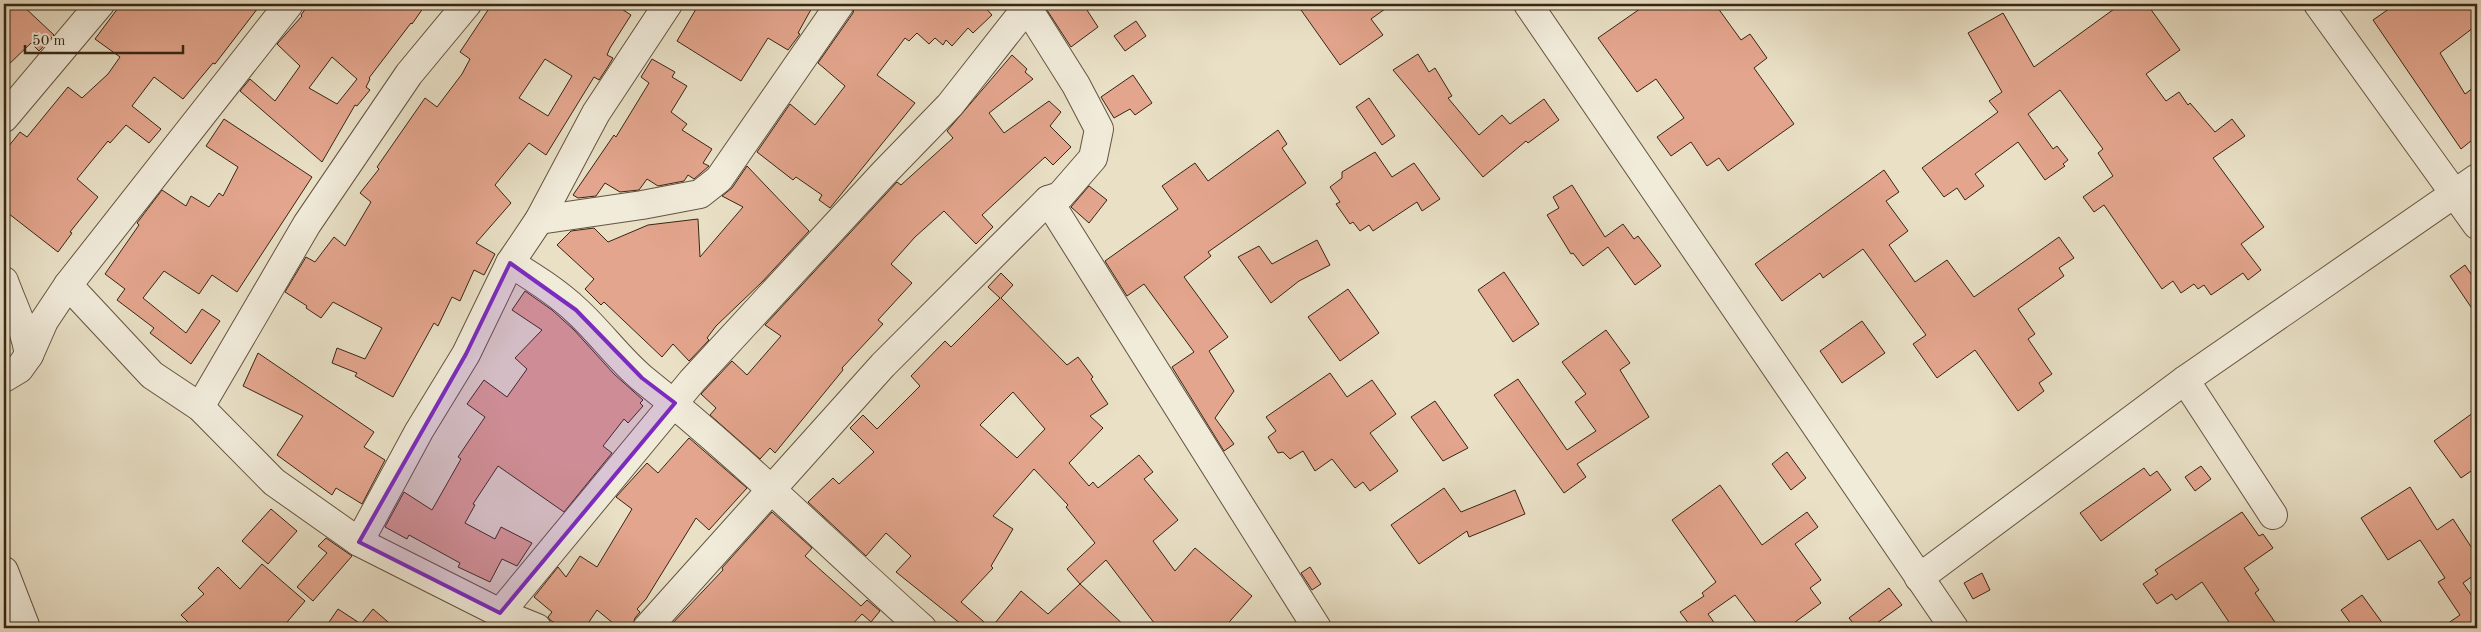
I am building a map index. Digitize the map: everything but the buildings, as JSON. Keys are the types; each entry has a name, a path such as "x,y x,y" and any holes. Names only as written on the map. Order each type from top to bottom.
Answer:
{"street":[{"path":"4,118 100,4"},
{"path":"4,378 19,370 29,355 44,321 68,285 289,4"},
{"path":"200,407 307,224 409,74 467,4"},
{"path":"359,542 419,431 466,354 510,263 539,220 596,113 668,4"},
{"path":"539,220 642,205 700,194 719,179 840,4"},
{"path":"1529,4 1954,628"},
{"path":"2318,4 2477,226"},
{"path":"500,613 676,403 692,381 950,104 1026,5 1076,85 1099,129 1093,158 1060,196 1048,200 883,365 647,628"},
{"path":"1919,578 2186,380 2477,178"},
{"path":"1048,200 1317,628"},
{"path":"510,263 542,283 576,310 642,378 676,403 772,488 922,628"},
{"path":"4,281 13,307 26,332 29,355"},
{"path":"68,285 152,376 200,407 274,482 359,542 500,613 537,628"},
{"path":"2186,380 2273,515"},
{"path":"4,571 26,628"}],"highlighted area":[{"path":"510,263 576,310 642,378 675,403 500,613 359,542 466,354"}]}
